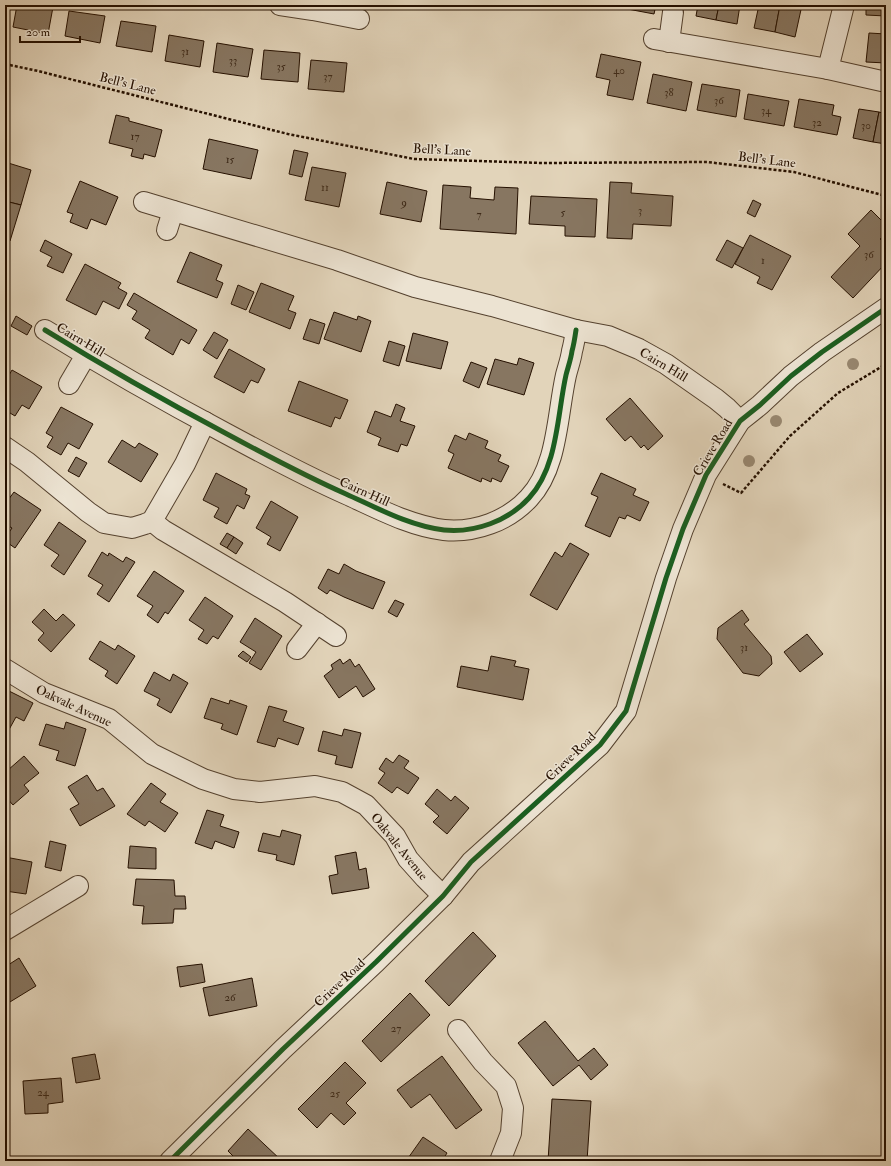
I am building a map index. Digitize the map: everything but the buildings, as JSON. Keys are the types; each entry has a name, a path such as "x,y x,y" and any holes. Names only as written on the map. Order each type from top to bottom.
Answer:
{"street":[{"path":"280,5 313,8 358,19"},
{"path":"828,69 844,5"},
{"path":"673,12 661,41 828,69 886,82"},
{"name":"Cairn Hill","path":"144,202 337,260 415,287 492,306 576,330 608,336 628,343 685,376 727,408 740,421"},
{"path":"167,230 173,210"},
{"name":"Crieve Road","path":"170,1161 283,1049 376,962 443,896 471,862 600,745 626,711 666,578 683,529 706,475 740,421 816,356 886,308"},
{"name":"Cairn Hill","path":"45,330 86,355 205,422 311,478 416,524 444,530 469,529 492,524 512,513 530,497 543,478 552,455 576,330"},
{"name":"Cairn Hill","path":"69,384 86,355"},
{"path":"6,452 27,462 88,512 104,523 132,528 152,521 185,464 205,422"},
{"path":"152,521 162,530 285,602 336,636"},
{"path":"297,649 317,623"},
{"name":"Oakvale Avenue","path":"5,669 44,693 109,719 152,754 203,779 234,789 260,792 315,786 342,792 366,805 395,836 408,859 443,896"},
{"path":"5,930 78,886"},
{"path":"458,1030 483,1062 506,1086 513,1108 511,1133 500,1161"}],"path":[{"path":"706,475 741,493 790,436 838,393 886,364"}],"cycle path":[{"path":"170,1161 283,1049 376,962 443,896 471,862 600,745 626,711 666,578 683,529 706,475 740,421 760,405 791,376 822,352 886,308"},
{"path":"45,330 181,409 316,480 406,521 444,530 467,530 490,524 501,519 521,506 539,485 546,471 555,440 563,390 576,330"}]}
